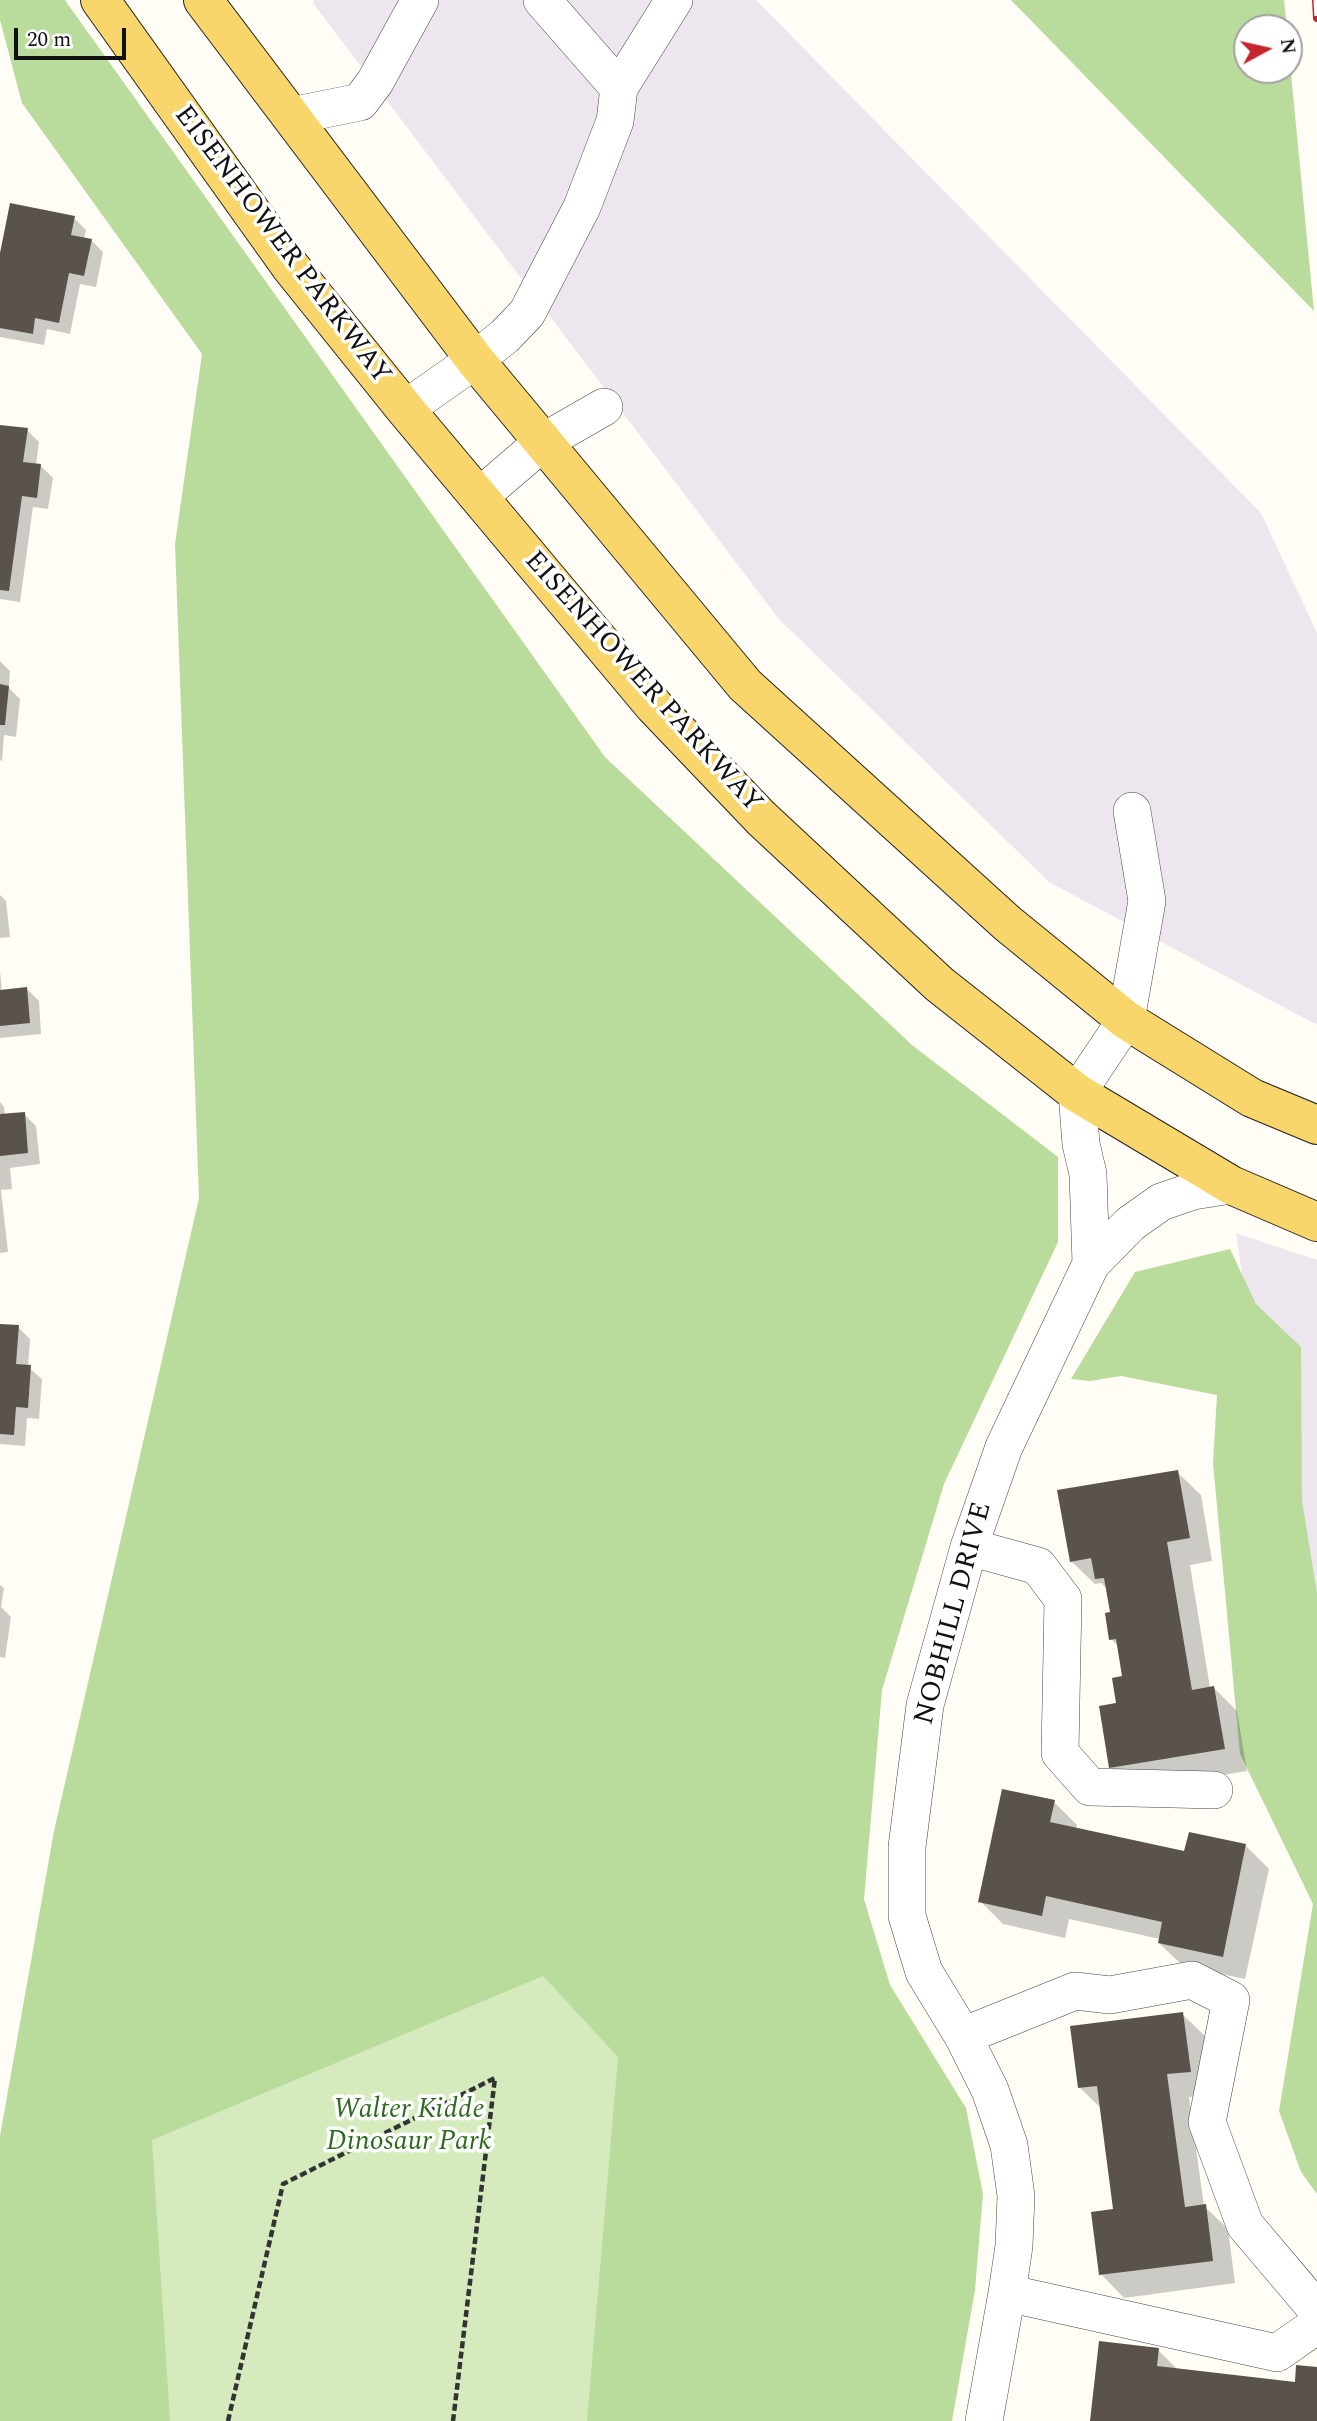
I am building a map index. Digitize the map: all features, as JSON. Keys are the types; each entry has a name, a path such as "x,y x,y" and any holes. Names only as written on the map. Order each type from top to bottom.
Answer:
{"main road":[{"name":"EISENHOWER PARKWAY","path":"100,0 290,266 405,409 654,706 761,818 939,984 1077,1093 1231,1185 1317,1222"},
{"path":"203,0 475,360 746,685 1007,923 1126,1020 1252,1098 1317,1125"}],"street":[{"path":"291,117 359,102 375,82 420,0"},
{"path":"542,0 619,88"},
{"path":"405,409 475,360 505,336 527,313 582,207 615,121 619,88 674,0"},
{"path":"479,497 543,442 604,407"},
{"path":"1091,1264 1088,1174 1081,1143 1077,1093 1126,1020 1147,901 1132,810"},
{"path":"1091,1264 1130,1224 1161,1202 1193,1191 1231,1185"},
{"name":"NOBHILL DRIVE","path":"984,2421 1014,2246 1016,2196 1009,2145 990,2090 963,2036 924,1972 907,1916 907,1847 925,1705 970,1547 1004,1447 1091,1264"},
{"path":"970,1547 1038,1566 1063,1599 1060,1753 1090,1787 1214,1790"},
{"path":"963,2036 1075,1991 1110,1995 1192,1980 1231,2000 1207,2122 1245,2225 1317,2310"},
{"path":"1007,2293 1277,2353 1317,2325"}],"path":[{"path":"228,2421 282,2184 495,2078 453,2421"}],"shaded area":[{"path":"314,0 756,0 1261,513 1317,633 1317,1025 1049,882 778,618 313,3"},
{"path":"1236,1233 1317,1260 1317,1773"}],"green space":[{"path":"0,0 65,0 605,757 912,1045 1058,1157 1058,1242 944,1484 882,1690 864,1899 890,1985 966,2108 983,2194 975,2290 952,2421 587,2421 618,2057 543,1976 152,2140 170,2421 0,2421 0,2136 54,1831 199,1198 175,544 202,354 22,103 0,20"},
{"path":"1011,0 1284,0 1286,14 1233,14 1233,84 1292,84 1314,311"},
{"path":"1230,1249 1256,1304 1301,1347 1302,1501 1317,1593 1317,2194 1301,2172 1279,2111 1313,1904 1240,1754 1213,1463 1217,1395 1121,1376 1090,1381 1071,1379 1135,1272"},
{"name":"Walter Kidde Dinosaur Park","path":"179,1812 792,1868 809,2421 32,2421"}],"building":[{"path":"10,203 75,216 71,235 92,239 84,276 69,273 59,323 35,318 33,334 0,328 0,253"},
{"path":"0,425 28,428 23,462 41,464 37,498 22,496 9,591 0,590"},
{"path":"0,684 9,686 5,725 0,725"},
{"path":"27,987 30,1023 0,1026 0,990"},
{"path":"25,1112 28,1153 0,1156 0,1114"},
{"path":"0,1324 19,1325 16,1364 31,1365 28,1408 16,1407 14,1435 0,1434"},
{"path":"1178,1470 1190,1538 1167,1542 1192,1690 1214,1686 1225,1749 1109,1768 1099,1706 1116,1703 1112,1678 1122,1676 1116,1639 1109,1640 1105,1613 1110,1612 1104,1578 1095,1579 1091,1558 1070,1562 1057,1490"},
{"path":"1002,1789 1055,1800 1050,1822 1184,1851 1189,1832 1246,1844 1223,1957 1158,1943 1162,1922 1046,1896 1042,1916 978,1902"},
{"path":"1183,2012 1191,2072 1167,2074 1185,2207 1206,2204 1213,2261 1099,2275 1091,2212 1113,2209 1097,2086 1078,2088 1070,2026"},
{"path":"1099,2341 1159,2348 1157,2366 1295,2382 1296,2365 1317,2367 1317,2421 1090,2421"}],"railway":[{"path":"1316,0 1317,18"}]}
